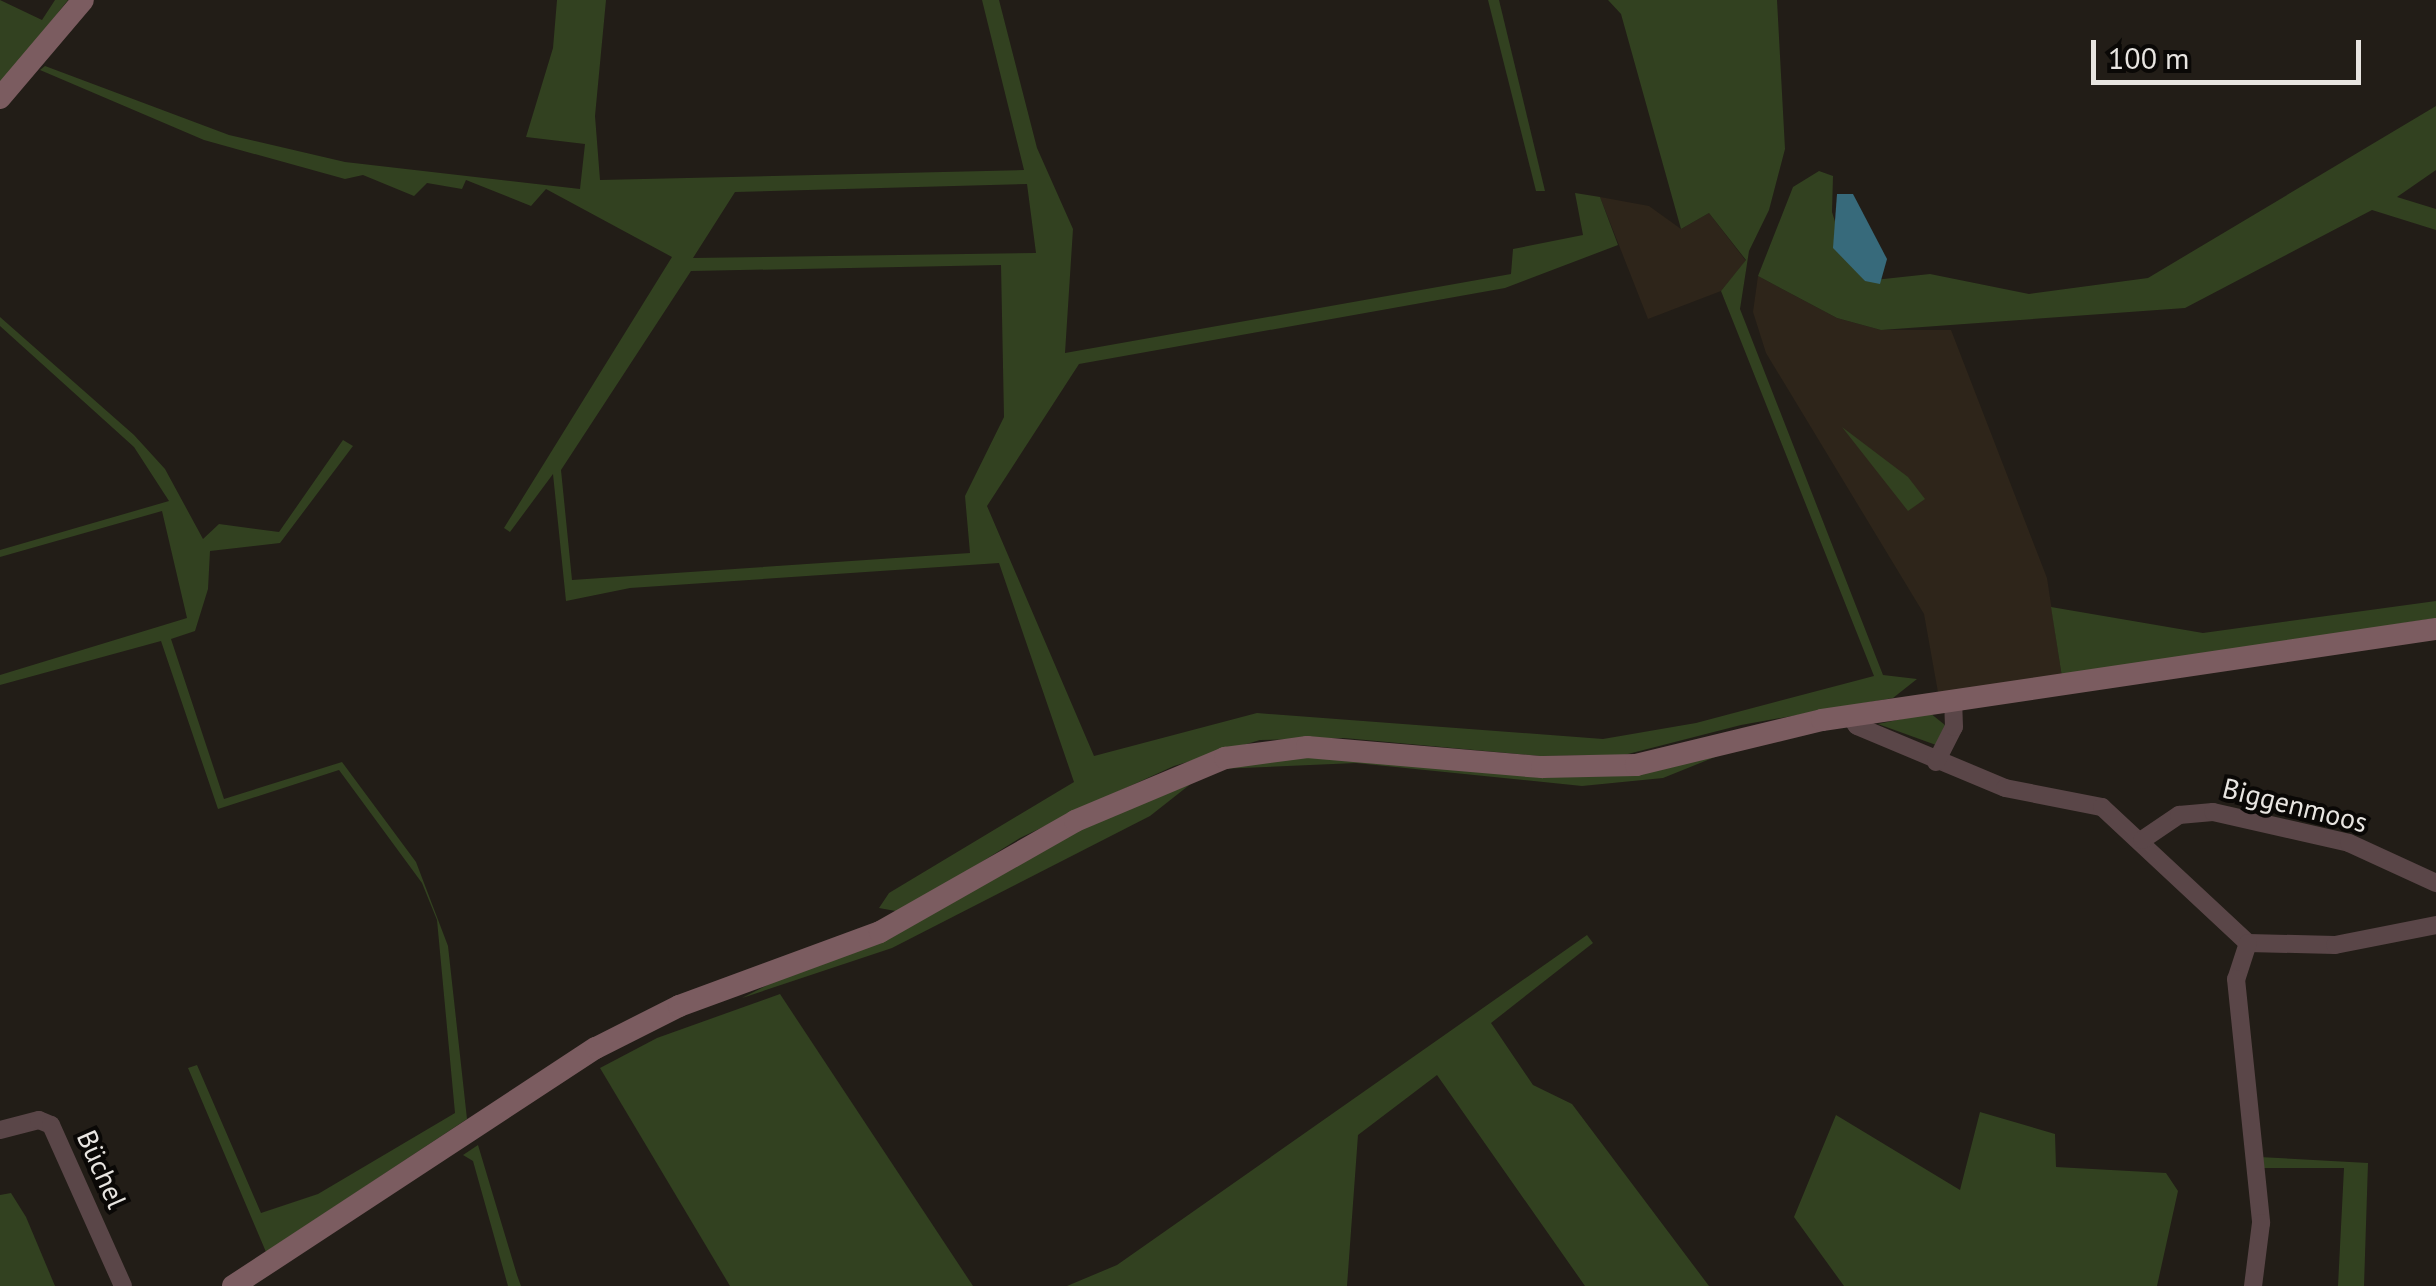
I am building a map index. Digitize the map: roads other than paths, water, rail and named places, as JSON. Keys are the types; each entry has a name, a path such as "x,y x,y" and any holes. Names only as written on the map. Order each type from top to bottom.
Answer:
{"main road":[{"path":"0,98 83,0"},
{"path":"233,1286 596,1048 679,1006 880,932 1050,833 1196,768 1307,747 1604,768 1850,716 2436,629"}],"street":[{"path":"1936,762 1954,728 1953,702"},
{"path":"1850,716 1857,726 1936,762 2014,791 2102,807 2142,840 2248,943 2316,947 2436,925"},
{"name":"Biggenmoos","path":"2142,840 2179,815 2213,812 2349,844 2436,883"},
{"path":"2248,943 2236,979 2261,1223 2254,1286"},
{"name":"Büchel","path":"0,1130 39,1120 52,1125 123,1286"}],"water":[{"path":"1837,194 1853,194 1887,259 1880,284 1865,281 1833,248"}]}
